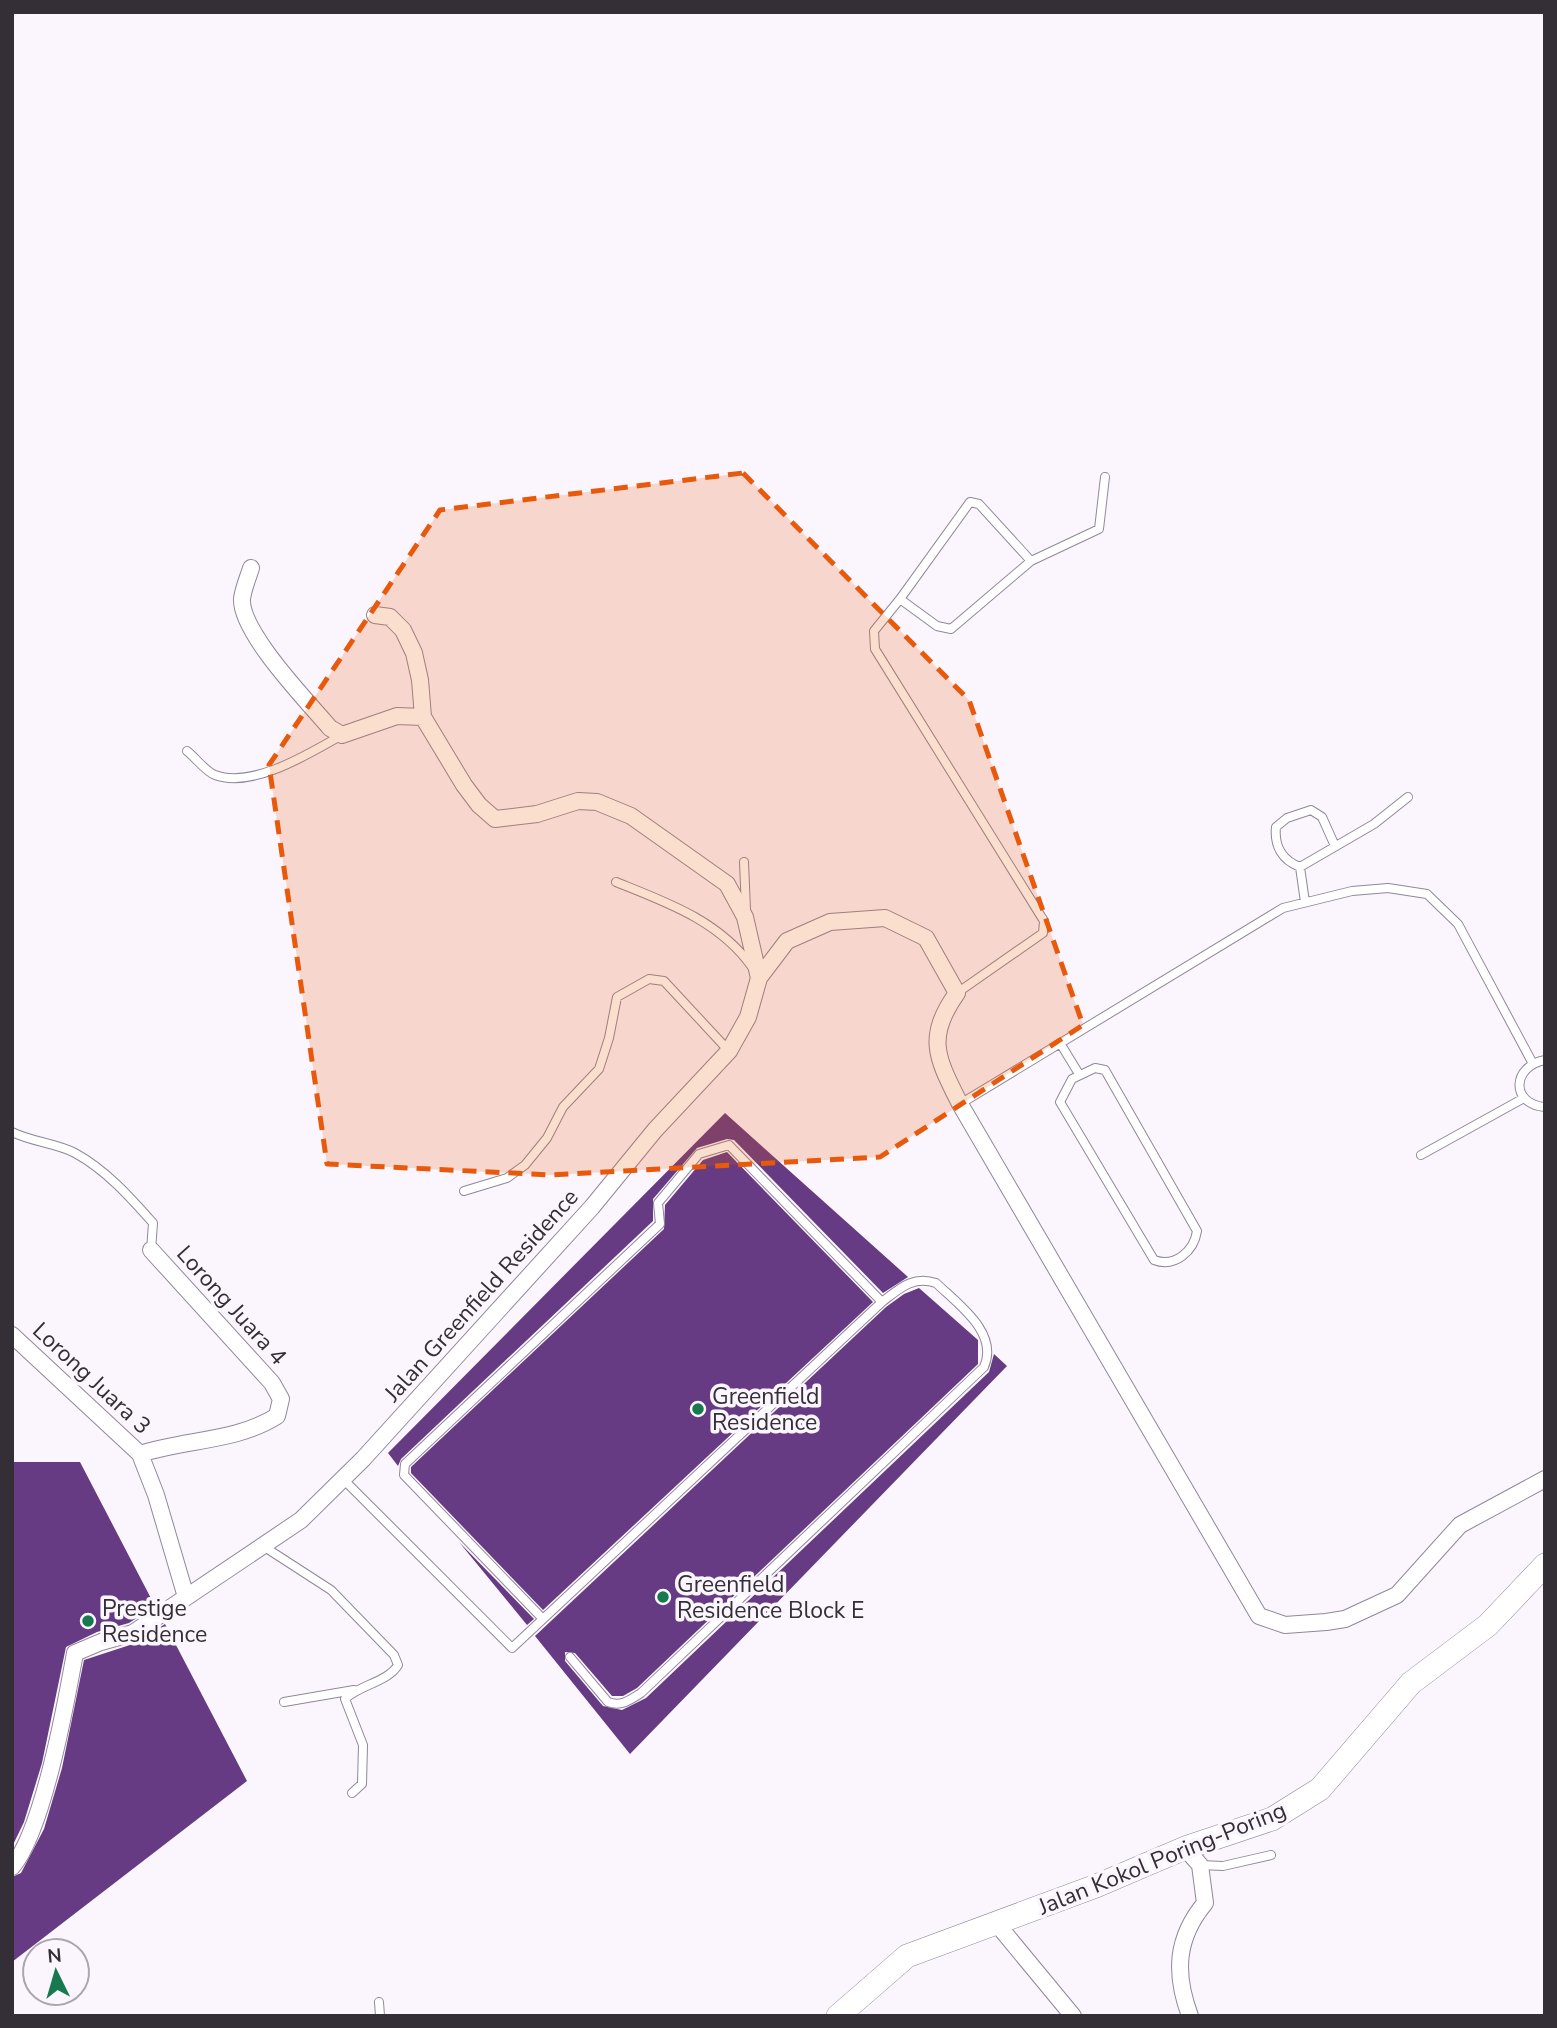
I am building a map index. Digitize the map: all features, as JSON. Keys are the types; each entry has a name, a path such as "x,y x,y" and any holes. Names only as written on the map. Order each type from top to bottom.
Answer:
{"main road":[{"name":"Jalan Kokol Poring-Poring","path":"838,2016 906,1955 952,1936 997,1924 1192,1856 1272,1819 1320,1789 1411,1683 1488,1625 1545,1565"}],"street":[{"path":"251,568 242,599 244,613 259,643 330,728 342,735 397,716 423,717"},
{"path":"375,615 390,617 403,630 414,653 420,680 423,717 479,805 495,819 537,814 578,801 597,802 631,816 727,884 746,916 759,978"},
{"path":"759,978 787,941 830,922 885,918 926,938 957,993 941,1015 937,1036 939,1063 960,1104 1259,1616 1285,1625 1326,1622 1345,1619 1397,1595 1460,1525 1545,1479"},
{"name":"Jalan Greenfield Residence","path":"12,1867 22,1856 47,1781 75,1653 133,1633 301,1520 506,1303 592,1207 655,1129 729,1051 748,1017 759,978"},
{"name":"Lorong Juara 4","path":"140,1454 167,1445 256,1429 277,1416 281,1399 272,1382 151,1250"},
{"name":"Lorong Juara 3","path":"12,1335 140,1454"},
{"path":"140,1454 156,1495 186,1597"},
{"path":"1191,2016 1178,1966 1181,1943 1192,1919 1205,1903 1192,1856"},
{"path":"997,1924 1073,2016"}],"lane":[{"path":"900,599 937,625 951,629 1020,574 1031,561 1099,529 1105,477"},
{"path":"957,993 1043,933 1044,921 875,649 874,631 970,502 979,504 1031,561"},
{"path":"187,751 215,775 250,777 305,756 342,735"},
{"path":"1300,867 1374,824 1408,797"},
{"path":"1300,867 1289,863 1275,838 1276,827 1287,818 1311,810 1322,817 1335,846"},
{"path":"744,862 746,916"},
{"path":"1300,867 1306,902"},
{"path":"616,882 679,908 724,935 759,978"},
{"path":"960,1104 1283,908 1352,891 1388,888 1427,894 1458,924 1532,1062"},
{"path":"464,1191 507,1178 525,1165 547,1138 563,1107 599,1069 609,1038 614,1002 624,991 649,979 664,981 729,1051"},
{"path":"1060,1043 1079,1074"},
{"path":"1545,1060 1532,1062 1522,1072 1519,1085 1524,1098 1534,1106 1545,1107"},
{"path":"1095,1068 1105,1070 1197,1231 1195,1243 1188,1253 1162,1263 1154,1260 1060,1102 1063,1092 1079,1074 1095,1068"},
{"path":"1421,1155 1524,1098"},
{"path":"12,1132 28,1140 73,1152 124,1191 153,1223 151,1250"},
{"path":"542,1618 404,1475 405,1465 660,1224 658,1203 699,1154 729,1145 882,1302"},
{"path":"342,1478 512,1648 882,1302 907,1283 927,1280 936,1283 986,1335 989,1356 984,1367 641,1693 627,1702 615,1705 608,1702 570,1657"},
{"path":"263,1546 331,1590 394,1655 398,1665 394,1672 355,1690 284,1702"},
{"path":"352,1793 362,1784 364,1769 363,1745 345,1699 355,1690"},
{"path":"1192,1856 1223,1866 1271,1855"},
{"path":"379,2002 380,2016"}],"highlighted area":[{"path":"743,473 969,700 1083,1025 880,1157 552,1175 327,1164 269,765 440,510"}],"building":[{"path":"725,1113 908,1277 883,1293 734,1140 727,1139 697,1148 653,1199 653,1221 401,1459 398,1466 388,1453"},
{"path":"727,1152 873,1302 543,1610 411,1473 411,1467 664,1229 665,1205 703,1160"},
{"path":"919,1288 978,1340 978,1364 637,1688 623,1696 612,1696 575,1653 565,1652 565,1661 603,1706 622,1710 646,1698 989,1372 994,1354 1007,1366 630,1754 535,1636 886,1307 904,1294"},
{"path":"12,1462 80,1462 155,1606 129,1623 97,1632 66,1647 42,1763 24,1822 12,1847"},
{"path":"459,1542 534,1619 527,1625"},
{"path":"165,1624 247,1781 44,1937 21,1937 21,1955 12,1962 12,1877 21,1873 44,1829 62,1768 84,1660 136,1643"}],"place":[{"name":"Greenfield Residence","path":"698,1409"},
{"name":"Greenfield Residence Block E","path":"663,1597"},
{"name":"Prestige Residence","path":"88,1621"}]}
